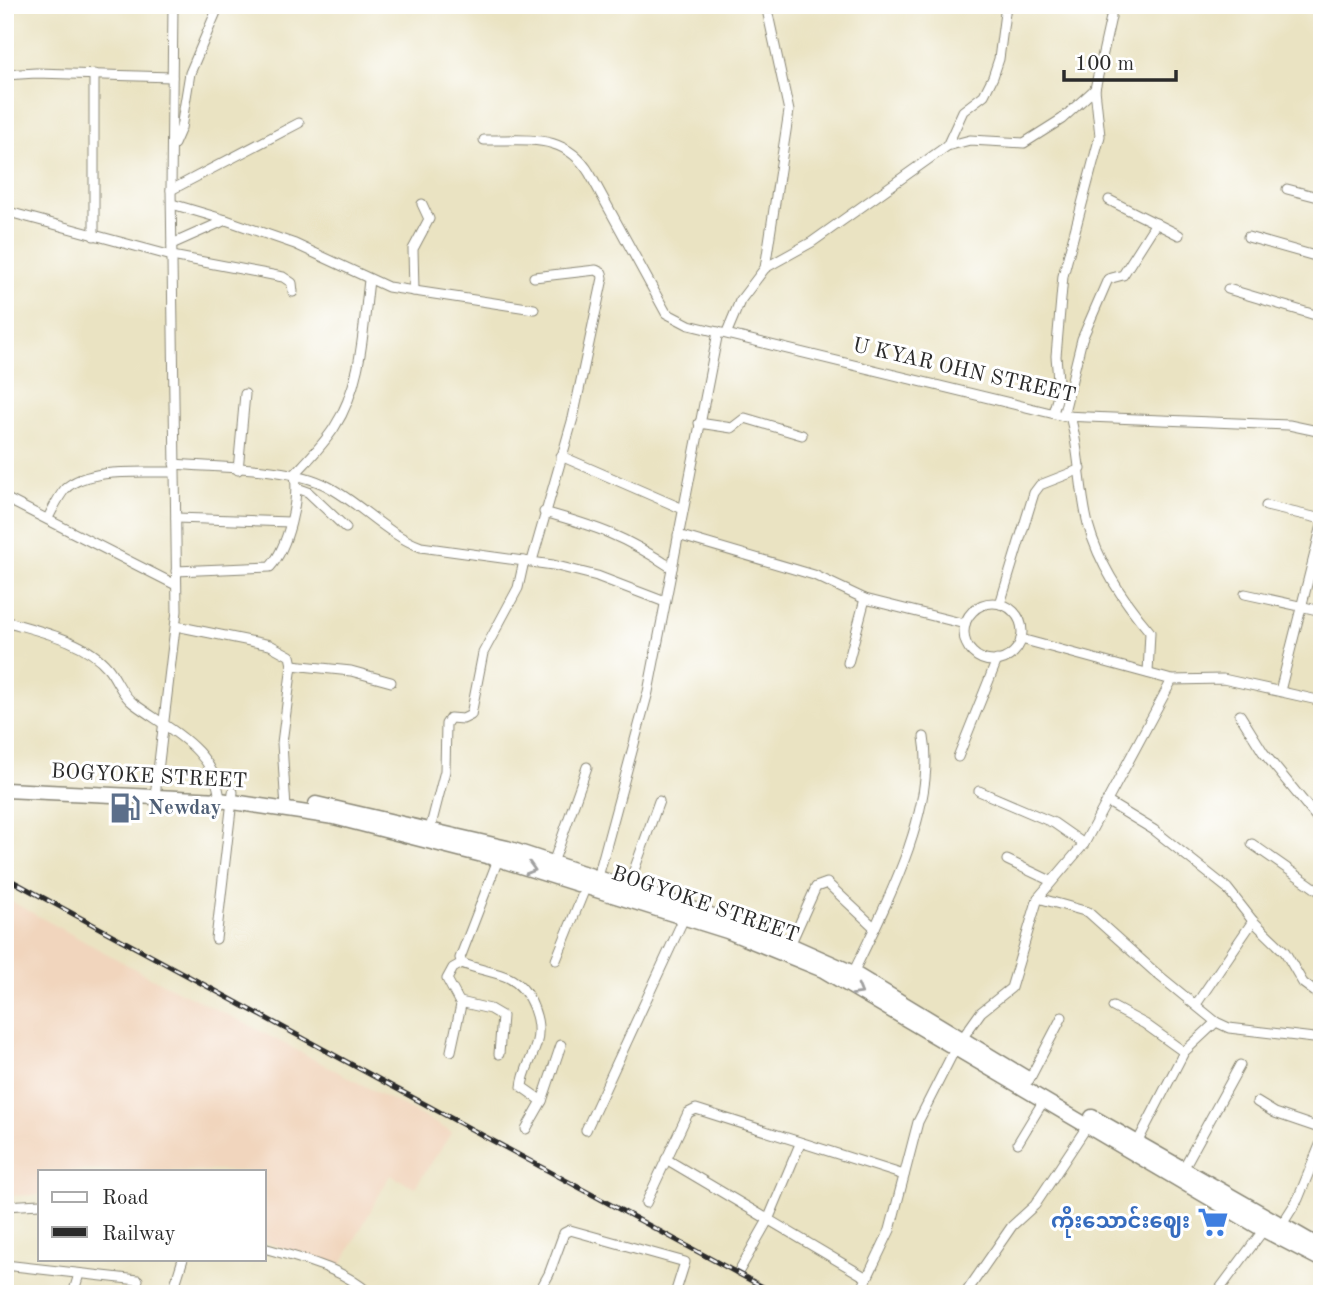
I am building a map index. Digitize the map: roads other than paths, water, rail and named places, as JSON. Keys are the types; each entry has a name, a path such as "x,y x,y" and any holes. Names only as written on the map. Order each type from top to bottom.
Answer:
{"main road":[{"name":"BOGYOKE STREET","path":"5,783 41,788"},
{"name":"BOGYOKE STREET","path":"5,790 41,788 226,796 365,813 430,829 500,853 586,886 804,961 1028,1080 1135,1147 1272,1225 1322,1248"},
{"name":"BOGYOKE STREET","path":"285,804 366,824 553,863 790,945 853,973 1044,1100 1090,1121"},
{"name":"BOGYOKE STREET","path":"1135,1147 1183,1169 1322,1260"}],"street":[{"path":"155,792 176,626 171,190 173,5"},
{"path":"172,149 181,128 190,73 219,5"},
{"path":"765,268 789,111 766,5"},
{"path":"947,146 963,111 984,95 993,77 999,59 1006,5"},
{"path":"1111,5 1111,17 1098,63 1095,89 1100,136 1063,276 1056,356 1062,415 1081,469 1088,524 1115,588 1150,632 1148,673"},
{"path":"94,74 94,236"},
{"path":"5,75 172,77"},
{"path":"598,877 648,692 699,423 723,332 740,301 765,268 812,242 947,146 970,140 1024,144 1062,119 1095,89"},
{"path":"171,190 299,122"},
{"name":"U KYAR OHN STREET","path":"484,141 551,143 575,153 590,174 666,313 689,325 1062,415 1289,425 1322,432"},
{"path":"1287,189 1322,198"},
{"path":"1109,200 1179,234"},
{"path":"172,204 295,244 369,281 414,291 534,309"},
{"path":"414,291 413,249 429,219 422,204"},
{"path":"5,211 172,256 283,277 292,283 293,292"},
{"path":"172,244 226,220"},
{"path":"1062,415 1082,339 1108,279 1123,275 1156,223"},
{"path":"1248,237 1322,258"},
{"path":"430,829 445,771 446,724 450,718 463,719 471,715 483,653 518,588 528,561 561,456 603,273 596,270 534,277"},
{"path":"176,571 270,567 290,522 297,488 295,474 333,430 356,378 369,281"},
{"path":"1228,289 1322,317"},
{"path":"238,470 245,394"},
{"path":"699,423 732,428 745,418 802,435"},
{"path":"561,456 683,509"},
{"path":"48,518 63,492 75,482 110,473 174,468 295,474 327,485 413,544 434,551 528,561 597,576 665,602"},
{"path":"1000,604 1034,494 1040,485 1081,469"},
{"path":"297,488 308,492 346,528"},
{"path":"5,498 176,585"},
{"path":"1266,506 1322,519"},
{"path":"544,512 604,529 632,541 672,568"},
{"path":"176,518 290,522"},
{"path":"1280,691 1322,525"},
{"path":"678,535 814,575 865,599 965,624"},
{"path":"1245,594 1322,611"},
{"path":"848,663 865,599"},
{"path":"958,757 997,660 1016,649 1021,639 1018,617 1000,604 978,607 965,624 968,646 975,654 997,660"},
{"path":"5,621 74,645 96,657 109,669 129,699 163,720 184,737 207,762 226,796 216,939"},
{"path":"176,626 275,647 288,653 292,665 282,743 285,804"},
{"path":"1021,639 1172,680 1223,679 1322,701"},
{"path":"292,665 351,671 391,682"},
{"path":"860,1293 890,1230 918,1122 958,1042 982,1012 1011,988 1019,971 1038,898 1084,844 1172,680"},
{"path":"1240,715 1263,752 1322,824"},
{"path":"853,973 897,884 924,787 924,737"},
{"path":"553,863 587,767"},
{"path":"979,791 1054,823 1084,844"},
{"path":"628,887 659,801"},
{"path":"1108,802 1154,830 1227,888 1253,920 1285,952 1303,983 1322,997"},
{"path":"1252,844 1322,893"},
{"path":"462,963 460,958 500,853"},
{"path":"1007,860 1051,881"},
{"path":"790,945 816,887 821,884 827,883 875,928"},
{"path":"556,960 586,886"},
{"path":"1038,898 1088,912 1216,1022 1229,1028 1322,1039"},
{"path":"586,1130 684,918"},
{"path":"1197,1003 1253,920"},
{"path":"451,1051 460,1002 447,979 453,968 462,963 510,978 534,1006 539,1024 537,1043 522,1087 542,1101"},
{"path":"460,1002 491,1009 502,1016 499,1054"},
{"path":"1114,1007 1145,1024 1184,1052"},
{"path":"1028,1080 1062,1017"},
{"path":"1135,1147 1184,1052 1216,1022"},
{"path":"526,1129 542,1101 561,1045"},
{"path":"1183,1169 1240,1065"},
{"path":"1018,1143 1044,1100"},
{"path":"1257,1102 1275,1113 1322,1129"},
{"path":"646,1203 691,1110 904,1175"},
{"path":"965,1294 1012,1226 1035,1205 1090,1121"},
{"path":"1216,1294 1272,1225 1298,1199 1322,1140"},
{"path":"739,1271 768,1220 800,1144"},
{"path":"666,1159 867,1278"},
{"path":"5,1206 38,1204"},
{"path":"538,1294 549,1274 564,1233 570,1230 685,1262 675,1294"},
{"path":"266,1249 332,1269 359,1284 370,1294"},
{"path":"172,1294 183,1260"},
{"path":"5,1265 138,1280"},
{"path":"73,1294 79,1273"}],"railway":[{"path":"5,877 776,1294"}],"place":[{"name":"Newday","path":"125,808"},
{"name":"ကိုးသောင်းဈေး","path":"1213,1222"}]}
